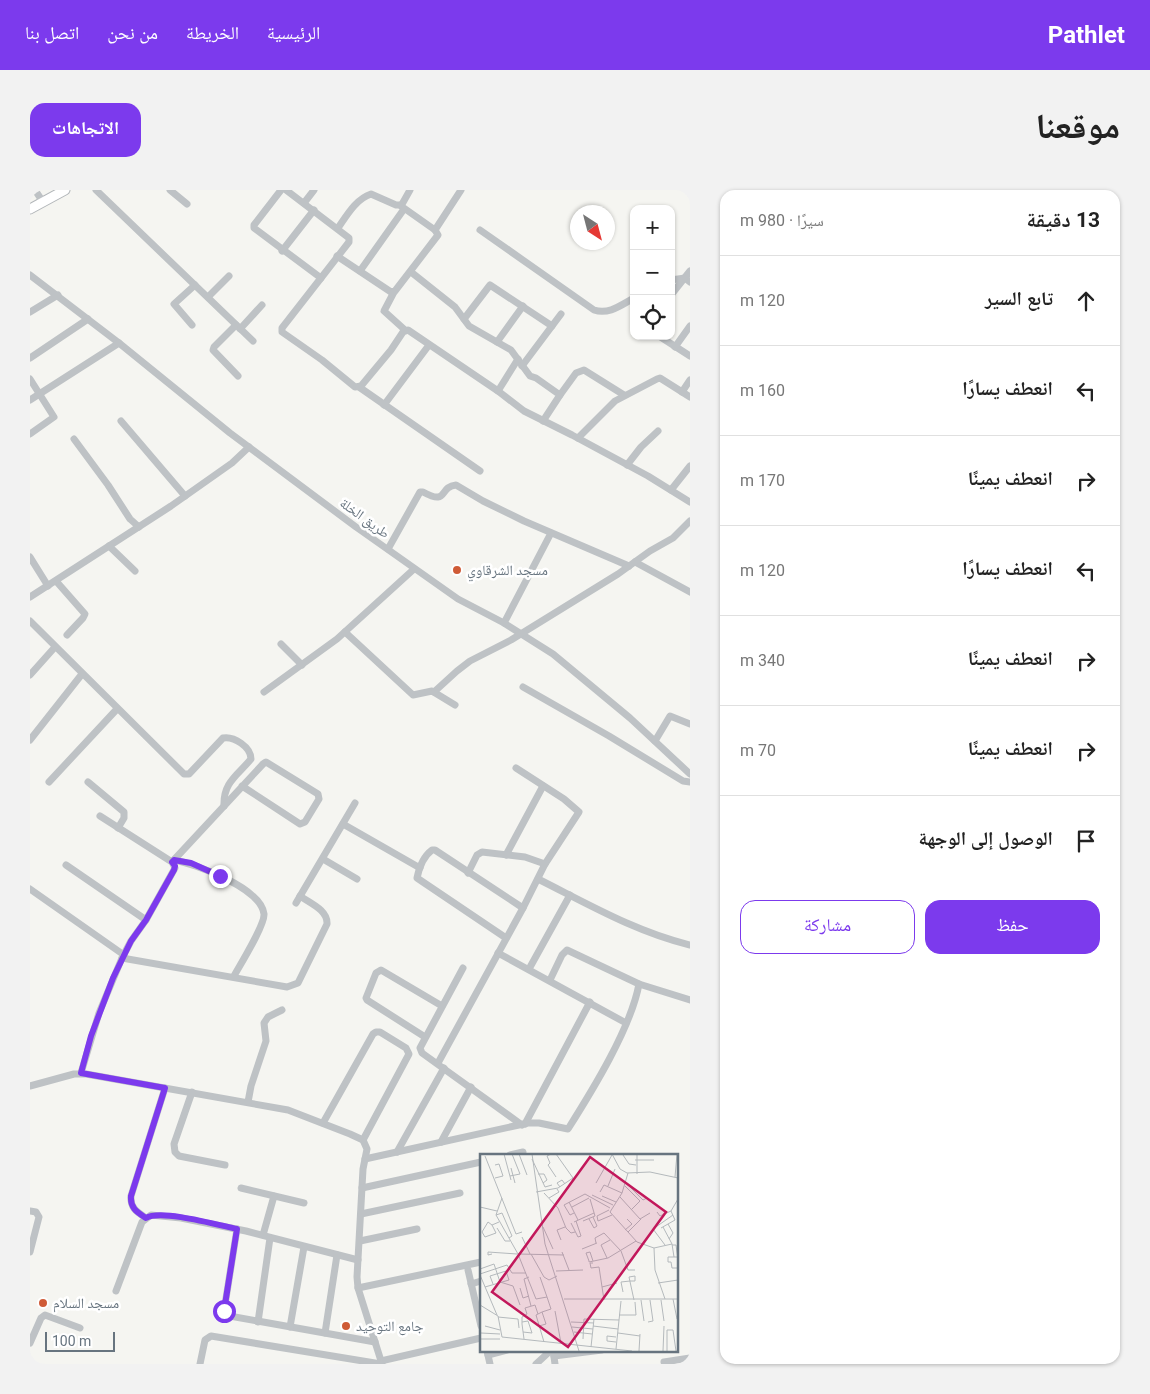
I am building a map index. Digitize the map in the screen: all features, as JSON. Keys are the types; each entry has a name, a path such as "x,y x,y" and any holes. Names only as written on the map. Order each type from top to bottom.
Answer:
{"main road":[{"path":"30,210 65,190"}],"street":[{"path":"35,190 43,202"},
{"path":"96,190 253,341"},
{"path":"170,190 187,204"},
{"path":"281,190 253,226 282,251 321,278"},
{"path":"286,190 338,228 349,240 282,328 282,332 322,360 355,387 359,387 480,471"},
{"path":"304,203 314,190"},
{"path":"360,271 402,207 410,190"},
{"path":"436,230 462,190"},
{"path":"338,228 357,202 372,194 402,207 436,230 438,235 394,292 385,313 405,330 408,330 498,391 524,411 578,438 690,502"},
{"path":"282,251 314,210"},
{"path":"480,230 594,310 600,312 608,311 630,300"},
{"path":"337,256 391,292 394,292"},
{"path":"675,291 687,280 690,271"},
{"path":"411,272 455,307 474,330 511,350 530,376 536,378 560,395"},
{"name":"طريق الخلة","path":"30,274 120,343 249,447 414,569 458,599 522,633 553,654 587,680 690,774"},
{"path":"208,297 229,276"},
{"path":"192,325 174,304 195,285"},
{"path":"464,319 490,285 552,326"},
{"path":"30,312 58,295"},
{"path":"238,376 213,350 214,347 262,306"},
{"path":"497,342 523,306"},
{"path":"498,391 561,314"},
{"path":"30,358 88,318"},
{"path":"675,347 690,326"},
{"path":"359,387 392,350 405,330"},
{"path":"665,340 690,356"},
{"path":"30,400 120,343"},
{"path":"384,405 429,345"},
{"path":"543,421 576,373 584,370 624,395"},
{"path":"578,438 614,401 660,378 690,397"},
{"path":"30,379 54,416 30,434"},
{"path":"682,392 690,380"},
{"path":"121,421 185,496"},
{"path":"627,465 641,447 658,431"},
{"path":"74,439 130,519 139,527"},
{"path":"30,597 185,496 232,463 249,447"},
{"path":"671,490 690,466"},
{"path":"388,549 420,492 438,498 450,486 454,485 551,533 632,564 690,592"},
{"path":"434,692 457,670 470,661 522,633 673,538 690,521"},
{"path":"504,623 551,533"},
{"path":"109,546 135,572"},
{"path":"30,557 48,586"},
{"path":"264,692 345,632 414,569"},
{"path":"56,581 85,614 67,635"},
{"path":"30,621 185,775 189,774 224,738 229,738 244,746 251,754 251,758 238,771 230,783 225,793 224,806"},
{"path":"345,632 413,695 429,691 434,692 444,700 455,705"},
{"path":"281,644 302,664"},
{"path":"30,675 55,647"},
{"path":"30,740 82,674"},
{"path":"523,687 683,780 690,782"},
{"path":"49,782 117,709"},
{"path":"655,742 670,716 690,724"},
{"path":"173,861 242,786 266,762 318,794 319,799 305,822 300,824 242,786"},
{"path":"438,1063 545,864 579,812 564,799 516,768"},
{"path":"88,782 124,812 124,818 118,828"},
{"path":"506,855 543,786"},
{"path":"296,903 355,803"},
{"path":"100,816 173,861 197,865 247,891 262,909 263,917 234,976"},
{"path":"343,824 420,868"},
{"path":"506,938 418,879 420,868 428,853 434,850 523,908"},
{"path":"468,873 477,855 482,852 525,858 545,864"},
{"path":"323,859 357,880"},
{"path":"81,1073 99,1013 123,956 174,870 173,861"},
{"path":"66,865 146,920"},
{"path":"538,879 598,910 662,938 690,946"},
{"path":"30,889 123,956 287,987 298,983 327,924 328,918 300,896"},
{"path":"529,969 570,895"},
{"path":"550,980 562,955 567,950 639,984 690,1000"},
{"path":"498,952 626,1023"},
{"path":"463,968 421,1044 421,1050 523,1124"},
{"path":"425,1037 367,1000 366,998 376,973 381,970 442,1006"},
{"path":"365,1159 523,1124 539,1123 568,1130 613,1050 626,1023 639,984"},
{"path":"523,1124 590,1002"},
{"path":"248,1102 251,1086 266,1040 264,1023 268,1017 282,1010"},
{"path":"323,1123 373,1034 380,1032 406,1048 409,1054 363,1140"},
{"path":"397,1152 444,1068"},
{"path":"30,1086 81,1073 288,1110 363,1140 367,1148 362,1188 358,1288 381,1363"},
{"path":"441,1142 471,1087"},
{"path":"146,1218 133,1208 131,1196 165,1088"},
{"path":"192,1092 174,1144 175,1152 179,1156 225,1165"},
{"path":"514,1154 523,1152"},
{"path":"362,1188 480,1162"},
{"path":"241,1188 304,1203"},
{"path":"361,1214 460,1193"},
{"path":"258,1322 266,1236 274,1196"},
{"path":"30,1210 36,1212 39,1217 30,1252"},
{"path":"116,1291 142,1222 151,1215 181,1218 237,1229 358,1260"},
{"path":"237,1229 224,1313 226,1316 375,1342"},
{"path":"360,1241 417,1229"},
{"path":"290,1327 304,1247"},
{"path":"325,1333 336,1255"},
{"path":"358,1288 480,1262"},
{"path":"468,1270 480,1317"},
{"path":"471,1284 480,1281"},
{"path":"30,1344 42,1317 46,1315 80,1328"},
{"path":"200,1364 205,1340 211,1336 381,1363 480,1338"},
{"path":"488,1352 490,1364"},
{"path":"536,1364 553,1356 586,1352"},
{"path":"664,1362 680,1362 690,1358"}],"place":[{"name":"مسجد الشرقاوي","path":"457,570"},
{"name":"مسجد السلام","path":"43,1303"},
{"name":"جامع التوحيد","path":"346,1326"}],"route":[{"path":"220,876 191,863 174,860 172,862 175,866 174,870 146,920 131,941 106,994 91,1036 81,1073 165,1088 131,1196 132,1205 136,1211 146,1218 156,1215 181,1218 237,1229 224,1311"}]}
